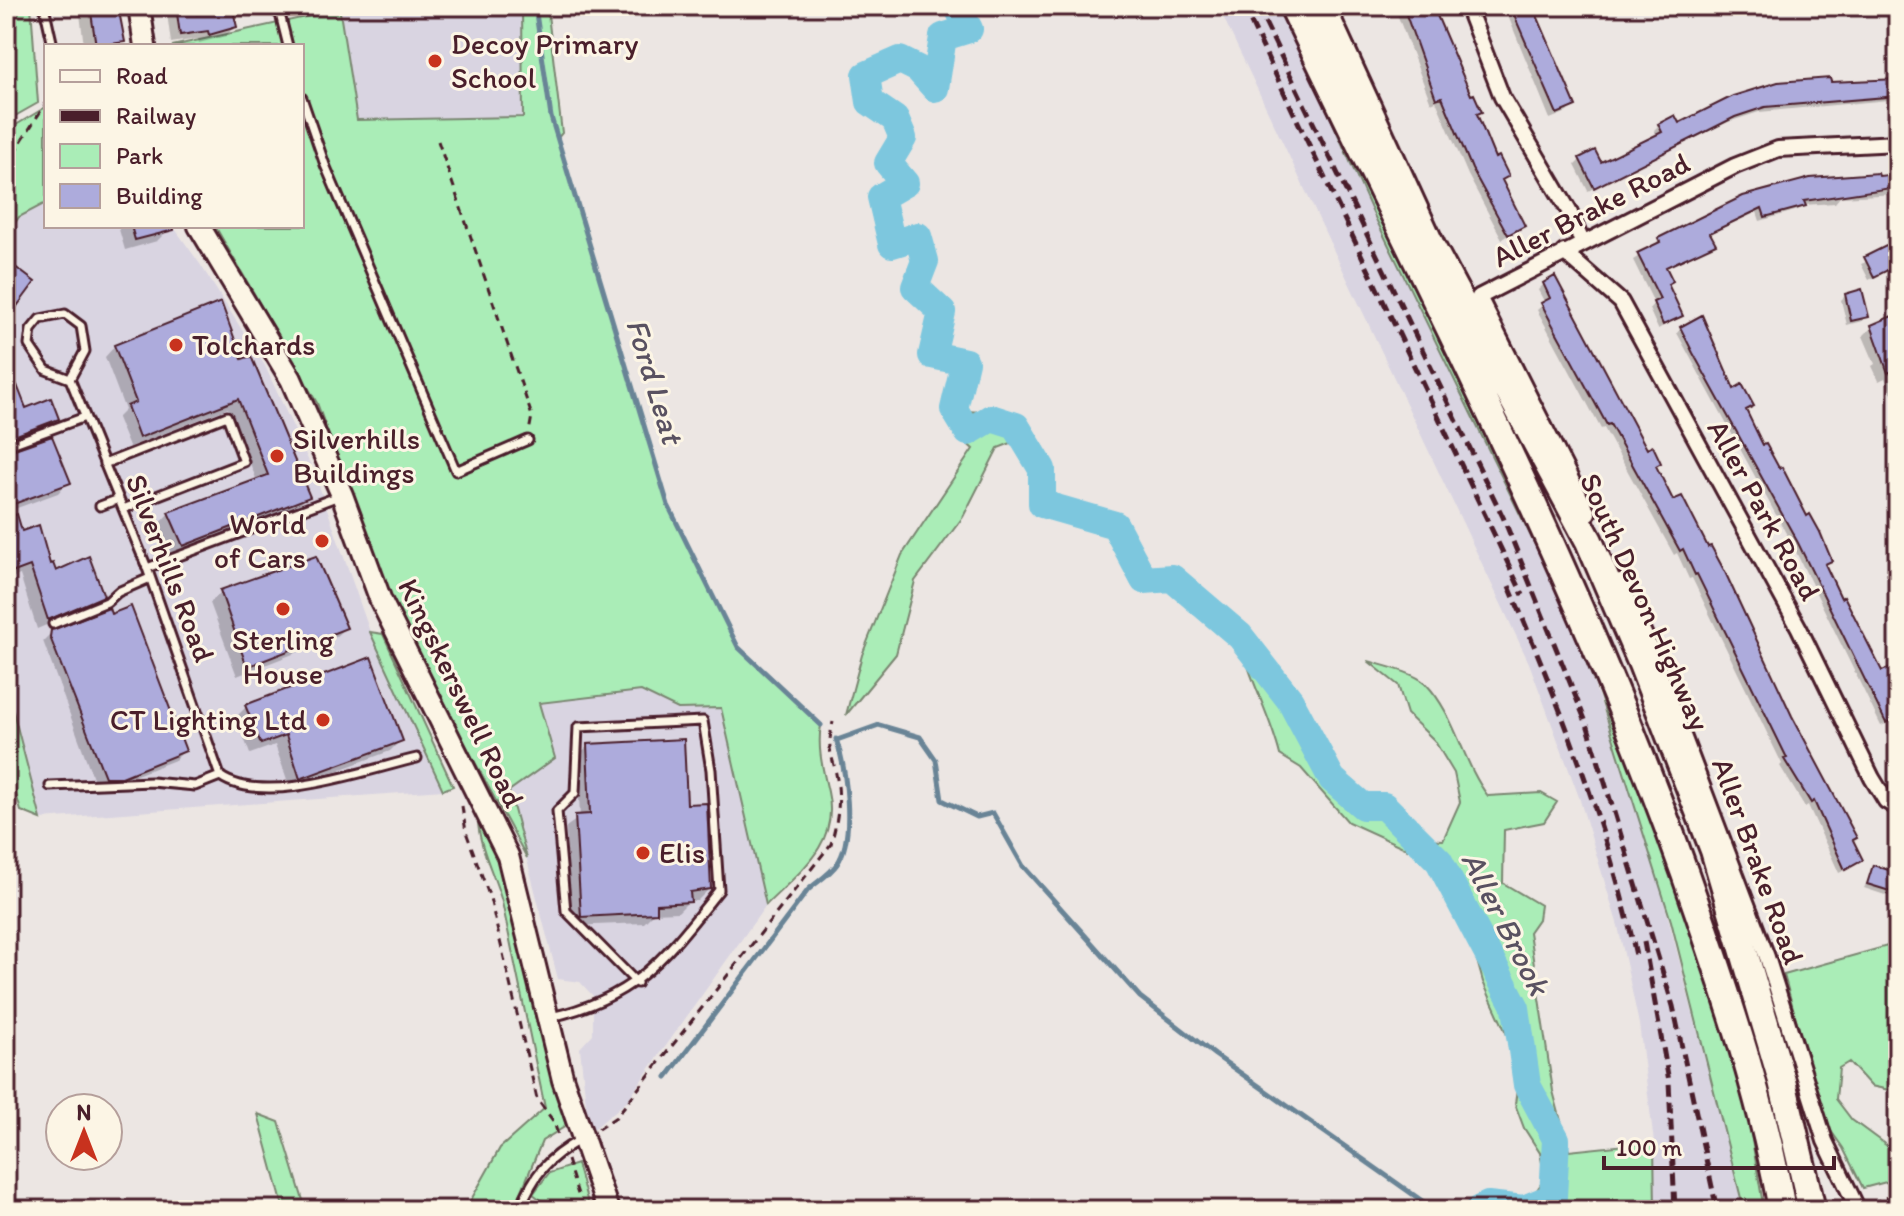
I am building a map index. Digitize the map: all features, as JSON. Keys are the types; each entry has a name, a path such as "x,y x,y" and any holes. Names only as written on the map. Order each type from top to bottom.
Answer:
{"highway":[{"name":"South Devon Highway","path":"1293,6 1573,588 1612,680 1668,821 1719,971 1745,1058 1782,1210"},
{"name":"South Devon Highway","path":"1321,6 1432,248 1589,541 1642,664 1714,850 1778,1066 1812,1210"}],"street":[{"path":"139,6 145,44"},
{"path":"1467,6 1502,97 1569,211 1582,242"},
{"name":"Aller Brake Road","path":"1858,1210 1825,1141 1767,957 1646,638 1547,428 1479,297 1735,166 1778,149 1898,143"},
{"name":"Kingskerswell Road","path":"200,228 291,379 342,495 381,601 508,856 548,1018 572,1144 608,1210"},
{"name":"Aller Park Road","path":"1564,252 1621,302 1799,628 1872,778 1886,801 1898,808"}],"lane":[{"path":"44,6 53,44"},
{"path":"268,6 280,14 288,44"},
{"path":"304,104 325,165 456,471 528,440"},
{"path":"65,314 81,326 85,351 70,379 46,370 35,359 29,345 31,330 40,319 65,314"},
{"name":"Silverhills Road","path":"70,379 147,568 220,776"},
{"path":"104,464 227,416 244,462 123,509"},
{"path":"6,446 85,417"},
{"path":"147,568 342,495"},
{"path":"100,506 119,499"},
{"path":"53,624 107,602 118,592 150,578"},
{"path":"548,1018 590,1008 637,983 719,890 711,770 703,721 578,727 575,793 557,811 566,911 637,983"},
{"path":"50,786 152,782 195,786 220,776 234,786 287,788 417,758"},
{"path":"519,1210 539,1169 572,1144"}],"path":[{"path":"6,165 44,106"},
{"path":"438,141 532,416 528,440"},
{"path":"572,1144 616,1117 831,844 839,816 837,778 828,747 833,722"},
{"path":"470,782 462,803 466,832 490,898 537,1099 572,1144 583,1210"},
{"path":"1858,1210 1898,1193"}],"shaded area":[{"name":"Decoy Primary School","path":"339,6 522,6 524,117 357,120"},
{"path":"1218,6 1281,6 1372,211 1573,625 1646,832 1744,1210 1655,1210 1654,1142 1639,1024 1618,926 1579,797 1529,663"},
{"path":"44,204 44,228 174,228 265,366 316,477 370,632 443,790 41,819 6,684 6,236 19,217"},
{"path":"641,691 720,707 766,905 626,1102 589,1133 580,1048 593,1034 593,996 580,982 558,979 509,791 555,758 539,702"}],"green space":[{"path":"6,6 31,6 38,103 6,121"},
{"path":"317,6 339,6 357,120 523,117 522,6 547,6 562,133 557,139 668,505 738,647 821,725 820,751 830,810 828,827 814,856 766,905 721,708 678,709 641,691 539,703 555,758 509,791 527,858 393,611 317,403 216,228 304,228 304,44 181,44 315,15"},
{"path":"1281,6 1563,563 1738,1058 1764,1210 1744,1210 1671,921 1599,693 1556,588 1372,211"},
{"path":"44,108 44,204 19,217 6,236 6,131"},
{"path":"954,409 1011,415 1020,419 1024,438 998,448 963,517 915,581 896,654 846,715 862,655 902,555 973,449 954,432"},
{"path":"370,632 383,634 453,786 443,790"},
{"path":"1240,636 1290,700 1332,779 1363,806 1383,811 1421,839 1443,840 1460,802 1454,773 1434,740 1407,714 1398,685 1368,661 1406,673 1425,683 1444,709 1488,796 1541,793 1557,802 1544,822 1504,830 1503,883 1540,905 1538,919 1529,932 1553,1091 1569,1151 1654,1142 1655,1210 1464,1210 1530,1200 1545,1178 1540,1153 1524,1128 1515,1104 1518,1082 1508,1037 1483,982 1468,928 1425,857 1348,822 1301,768 1280,755"},
{"path":"6,684 41,819 21,811 6,759"},
{"path":"478,817 495,853 521,929 566,1126 542,1141 514,1210 376,1210 467,1207 500,1148 545,1108 502,902 483,848"},
{"path":"1898,943 1898,1092 1871,1086 1849,1062 1839,1068 1836,1099 1852,1120 1898,1154 1898,1179 1863,1188 1843,1148 1824,1121 1784,975"},
{"path":"258,1114 279,1122 306,1210 284,1210"},
{"path":"577,1164 590,1210 546,1210 548,1205 533,1194 549,1173"}],"building":[{"path":"90,6 118,6 125,42 96,44"},
{"path":"176,6 196,6 197,14 232,6 237,27 209,35 208,31 180,35"},
{"path":"1403,6 1433,6 1471,95 1474,94 1482,112 1477,114 1495,158 1499,156 1509,176 1502,180 1525,226 1508,235 1472,169 1442,97 1436,99"},
{"path":"1510,6 1533,6 1576,106 1557,114"},
{"path":"1830,78 1831,82 1898,79 1898,96 1765,107 1735,117 1594,188 1579,158 1595,150 1601,162 1662,132 1658,124 1675,115 1679,123 1733,96 1778,82"},
{"path":"1878,173 1879,176 1898,174 1898,187 1804,201 1806,206 1765,217 1762,208 1710,233 1716,244 1666,267 1673,281 1668,284 1683,316 1663,325 1653,302 1660,299 1637,253 1660,242 1658,238 1743,196 1810,178"},
{"path":"132,228 174,228 174,230 135,240"},
{"path":"1898,240 1898,265 1874,277 1864,257"},
{"path":"6,260 35,282 6,321"},
{"path":"1555,276 1647,449 1653,446 1661,463 1656,466 1673,500 1682,496 1708,547 1711,546 1725,572 1792,716 1857,838 1853,840 1863,860 1845,870 1814,801 1811,803 1784,759 1787,758 1697,574 1683,549 1680,551 1610,424 1607,425 1541,303 1550,298 1543,283"},
{"path":"1862,289 1869,317 1851,321 1845,294"},
{"name":"Silverhills Buildings","path":"221,302 242,359 251,356 310,497 183,546 168,512 268,475 238,399 139,438 127,406 136,402 114,345"},
{"path":"1702,315 1734,389 1742,384 1754,406 1746,410 1763,445 1766,444 1779,468 1782,467 1807,516 1810,514 1820,532 1832,561 1825,564 1841,598 1844,596 1882,671 1894,666 1898,676 1898,717 1886,723 1798,543 1680,327"},
{"path":"1892,316 1898,331 1898,369 1888,373 1871,325"},
{"path":"17,385 26,408 51,398 59,419 6,439 6,389"},
{"path":"52,436 71,483 11,505 6,492 6,452"},
{"path":"17,514 22,531 39,525 50,564 53,563 56,571 89,556 104,596 48,620 30,566 6,575 6,518"},
{"name":"Sterling House","path":"316,556 347,628 247,667 220,590"},
{"path":"131,606 186,751 122,777 105,777 50,637 51,630 109,608 111,614"},
{"name":"CT Lighting Ltd","path":"371,657 403,741 300,779 286,735 261,744 245,705"},
{"name":"Elis","path":"684,739 687,804 707,803 711,889 690,892 691,902 657,904 657,913 581,917 575,815 590,814 587,744"},
{"path":"1873,865 1898,873 1893,892 1867,884"}],"waterway":[{"name":"Ford Leat","path":"535,6 551,117 668,505 738,647 821,725"},
{"name":"Aller Brook","path":"957,6 969,29 943,37 935,88 918,69 900,60 866,75 870,102 895,119 903,138 888,163 905,183 881,197 892,244 918,236 925,261 915,287 942,312 932,355 965,362 954,409 968,432 991,418 1016,426 1042,469 1042,504 1115,525 1144,580 1172,578 1240,636 1290,700 1332,779 1363,806 1384,806 1439,861 1516,1008 1527,1085 1556,1139 1553,1197 1524,1209 1488,1205 1478,1210"},
{"path":"837,740 879,725 920,737 936,760 942,800 977,817 993,813 1023,866 1140,997 1215,1055 1435,1210"},
{"name":"Ford Leat","path":"667,1077 808,890 837,864 843,852 848,820 846,784 836,739"}],"railway":[{"path":"1243,6 1523,595"},
{"path":"1257,6 1503,517 1588,727 1673,1006 1717,1210"},
{"path":"1509,586 1582,770 1626,912 1637,960"},
{"path":"1644,942 1669,1081 1675,1210"}],"place":[{"name":"Decoy Primary School","path":"435,61"},
{"name":"Tolchards","path":"176,345"},
{"name":"Silverhills Buildings","path":"277,456"},
{"name":"World of Cars","path":"322,541"},
{"name":"Sterling House","path":"283,609"},
{"name":"CT Lighting Ltd","path":"323,720"},
{"name":"Elis","path":"643,853"}]}
